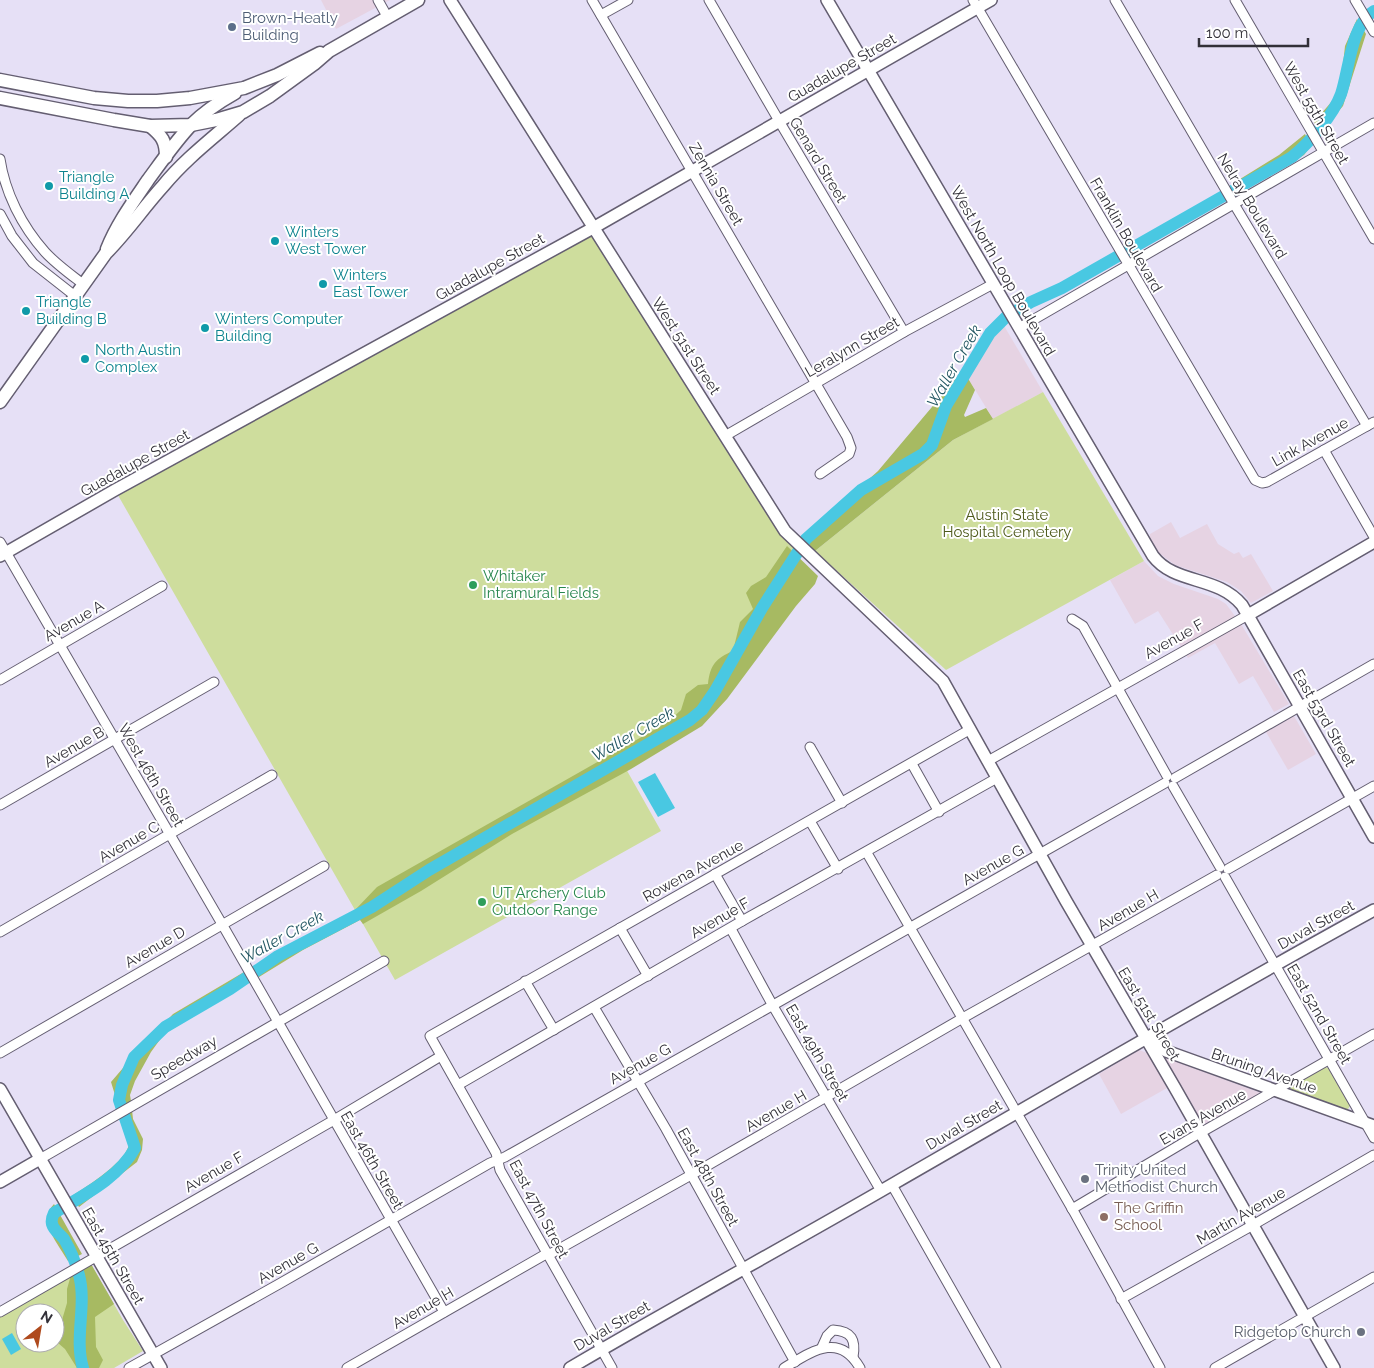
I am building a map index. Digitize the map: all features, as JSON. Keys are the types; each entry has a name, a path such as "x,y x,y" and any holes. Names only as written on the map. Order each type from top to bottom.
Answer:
{"main road":[{"path":"0,402 106,253 123,237 164,185 190,157 243,112 270,96 329,51 418,0"},
{"path":"106,253 115,230 191,125 222,100 244,88 277,75 320,52 329,51"},
{"path":"0,80 94,98 128,101 190,98 244,88"},
{"path":"0,98 150,126 191,125 243,112"},
{"path":"46,107 87,106 91,104 94,98"},
{"path":"150,126 159,133 166,144 166,157"}],"street":[{"path":"378,0 388,18"},
{"name":"West 51st Street","path":"450,0 778,522 794,541 937,675"},
{"name":"Zennia Street","path":"592,0 847,437 851,448 848,454 820,474"},
{"path":"601,15 628,0"},
{"name":"Genard Street","path":"710,0 904,332"},
{"name":"West North Loop Boulevard","path":"828,0 1152,556"},
{"name":"Guadalupe Street","path":"3,554 120,487 593,228 869,70 975,4 992,0"},
{"name":"Nelray Boulevard","path":"1114,0 1230,196 1371,424"},
{"name":"West 55th Street","path":"1235,0 1374,239"},
{"path":"1355,0 1374,32"},
{"name":"Franklin Boulevard","path":"975,4 1252,476 1259,482"},
{"path":"1013,319 1230,196 1323,152 1374,123"},
{"path":"0,159 6,186 14,205 33,236 45,251 83,284"},
{"path":"14,205 0,213 12,236 27,256 74,296"},
{"name":"Leralynn Street","path":"725,436 904,332 993,284"},
{"name":"Link Avenue","path":"1259,482 1267,482 1371,424"},
{"path":"1324,450 1374,537"},
{"name":"West 46th Street","path":"0,542 3,554 60,645 254,979 277,1022"},
{"name":"Avenue F","path":"988,761 1374,542"},
{"name":"East 53rd Street","path":"1152,556 1167,570 1228,591 1240,602 1374,837"},
{"name":"Avenue A","path":"0,680 162,586"},
{"name":"East 52nd Street","path":"1072,619 1083,626 1330,1060 1370,1125 1374,1138"},
{"name":"Avenue G","path":"129,1368 490,1163 506,1157 1374,664"},
{"name":"East 51st Street","path":"937,675 988,761 1334,1368"},
{"name":"Avenue B","path":"0,806 214,682"},
{"name":"Rowena Avenue","path":"430,1036 969,730"},
{"path":"810,747 842,803"},
{"path":"912,764 939,812"},
{"name":"Avenue C","path":"0,932 272,775"},
{"name":"Avenue F","path":"458,1085 742,921 867,853 997,778"},
{"name":"Avenue H","path":"347,1368 546,1254 552,1253 691,1175 961,1019 1374,786"},
{"path":"810,821 838,869"},
{"path":"867,853 1072,1209 1160,1368"},
{"name":"Avenue D","path":"0,1053 324,866"},
{"path":"716,874 742,921"},
{"name":"Duval Street","path":"570,1368 1275,964 1374,910"},
{"path":"620,928 648,976"},
{"name":"East 49th Street","path":"730,928 773,1006 881,1191"},
{"name":"Speedway","path":"0,1182 384,961"},
{"path":"525,981 554,1030"},
{"name":"East 48th Street","path":"594,1007 691,1175 795,1362"},
{"name":"East 46th Street","path":"277,1022 444,1312"},
{"name":"Evans Avenue","path":"1072,1209 1200,1133 1374,1034"},
{"name":"East 47th Street","path":"430,1036 496,1153 500,1170 546,1254 612,1368"},
{"name":"Bruning Avenue","path":"1146,1039 1166,1051 1370,1125"},
{"name":"Avenue F","path":"0,1312 334,1120 441,1056"},
{"name":"East 45th Street","path":"0,1089 160,1368"},
{"name":"Martin Avenue","path":"1121,1299 1253,1226 1374,1155"},
{"path":"892,1185 996,1368"},
{"path":"1215,1368 1374,1277"},
{"path":"822,1347 827,1336 834,1330 843,1331 850,1335 854,1341 853,1357"},
{"path":"784,1368 822,1347 830,1346 838,1348 853,1357 860,1368"}],"shaded area":[{"path":"321,0 390,0 336,29"},
{"path":"1003,324 1043,392 993,419 966,375 990,336"},
{"path":"1171,522 1180,538 1207,524 1218,544 1234,554 1239,552 1243,558 1251,554 1273,591 1251,603 1241,591 1227,582 1175,565 1159,553 1150,538 1150,534"},
{"path":"1144,561 1158,576 1174,584 1218,599 1226,604 1241,624 1289,704 1274,712 1253,676 1239,684 1215,643 1188,658 1158,611 1135,624 1110,580"},
{"path":"1294,716 1316,754 1288,770 1266,732"},
{"path":"1139,1050 1150,1054 1167,1088 1121,1114 1099,1074"},
{"path":"1165,1058 1261,1093 1203,1125 1164,1062"}],"green space":[{"path":"1357,19 1366,34 1343,106 1320,133 1314,122 1333,100 1341,83 1345,46"},
{"path":"1305,134 1311,146 1304,155 1238,194 1232,184 1279,155"},
{"name":"Whitaker Intramural Fields","path":"593,228 778,522 808,554 793,561 715,691 621,760 661,831 395,980 115,490"},
{"path":"1001,320 1003,324 990,336 966,375 975,390 964,415 965,417 986,408 993,419 953,440 815,551 803,538 878,471 964,369 986,334"},
{"name":"Austin State Hospital Cemetery","path":"1043,392 1144,561 946,670 815,551 953,440"},
{"path":"787,546 818,576 815,584 796,606 727,699 702,726 631,769 512,834 421,891 363,924 360,920 303,950 259,977 252,967 355,910 377,887 668,722 681,710 686,694 698,685 708,684 710,672 715,663 722,656 733,651 740,622 753,609 746,593 751,586 766,577"},
{"path":"244,972 250,982 164,1034 151,1052 135,1081 130,1095 131,1101 119,1108 111,1082 135,1054 173,1014"},
{"path":"1325,1067 1328,1068 1350,1106 1347,1110 1290,1090 1290,1087"},
{"path":"132,1110 133,1119 143,1139 142,1150 137,1162 79,1207 72,1196 115,1165 127,1150 129,1143 121,1117"},
{"path":"54,1204 82,1254 68,1261 51,1233 49,1225 49,1211"},
{"path":"91,1264 143,1351 114,1368 0,1368 0,1316 15,1307 15,1353 65,1353 65,1303 23,1303"},
{"path":"91,1264 114,1304 95,1317 96,1347 103,1360 99,1368 77,1368 65,1349 65,1310 67,1289 71,1275"}],"water":[{"path":"655,773 675,808 658,817 638,782"},
{"path":"12,1333 15,1338 15,1353 11,1355 2,1339"}],"waterway":[{"name":"Waller Creek","path":"83,1368 80,1345 82,1298 79,1275 64,1239 53,1226 52,1218 54,1213 88,1193 110,1177 128,1159 135,1148 119,1100 122,1085 134,1057 165,1027 230,989 278,956 372,907 429,870 690,720 702,710 715,691 762,608 806,539 861,490 923,454 932,445 946,406 990,333 1007,316 1031,302 1062,288 1292,157 1320,128 1332,111 1341,94 1352,49 1360,26 1366,17 1374,11"}],"place":[{"name":"Brown-Heatly Building","path":"232,27"},
{"name":"Triangle Building A","path":"49,186"},
{"name":"Winters West Tower","path":"275,241"},
{"name":"Winters East Tower","path":"323,284"},
{"name":"Triangle Building B","path":"26,311"},
{"name":"Winters Computer Building","path":"205,328"},
{"name":"North Austin Complex","path":"85,359"},
{"name":"Whitaker Intramural Fields","path":"473,585"},
{"name":"UT Archery Club Outdoor Range","path":"482,902"},
{"name":"Trinity United Methodist Church","path":"1085,1179"},
{"name":"The Griffin School","path":"1104,1217"},
{"name":"Ridgetop Church","path":"1361,1332"}]}
